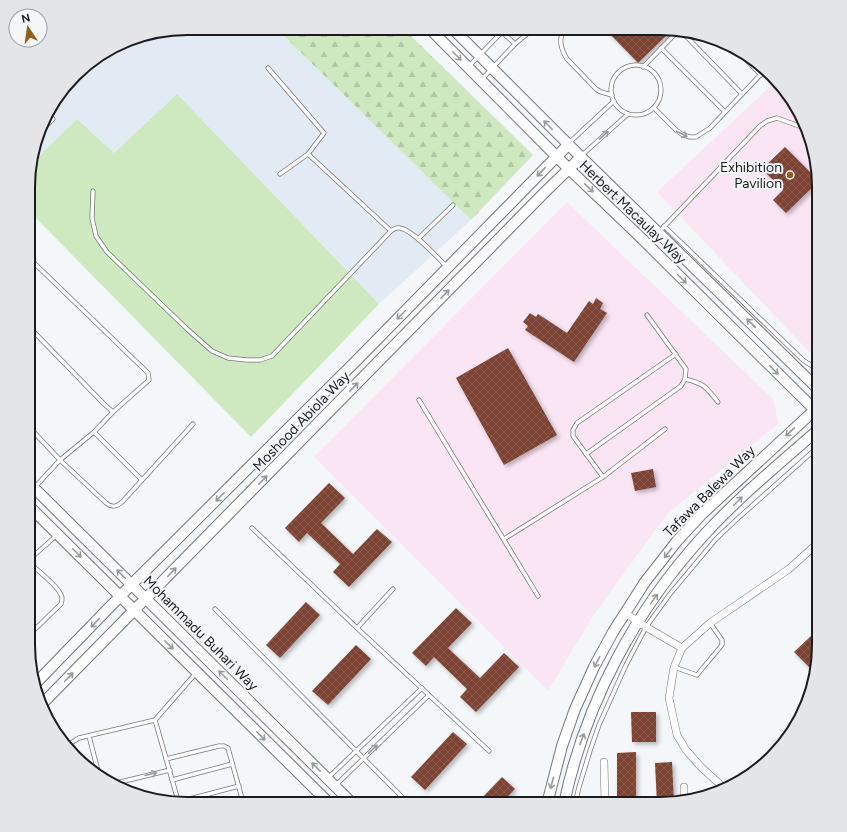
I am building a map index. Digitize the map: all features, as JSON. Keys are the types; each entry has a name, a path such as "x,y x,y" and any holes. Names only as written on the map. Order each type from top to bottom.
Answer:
{"main road":[{"name":"Herbert Macaulay Way","path":"436,35 569,169 812,405"},
{"name":"Herbert Macaulay Way","path":"459,35 580,157 661,229 812,383"},
{"name":"Moshood Abiola Way","path":"39,680 132,584 448,268 568,144"},
{"name":"Moshood Abiola Way","path":"46,700 580,157"},
{"path":"357,360 368,372"},
{"name":"Tafawa Balewa Way","path":"550,797 562,746 575,709 594,667 613,632 645,582 677,541 718,499 812,414"},
{"name":"Tafawa Balewa Way","path":"566,797 578,749 600,692 626,640 642,624 681,562 706,533 744,495 812,435"},
{"name":"Mohammadu Buhari Way","path":"35,492 132,584 346,797"},
{"path":"35,512 323,797"}],"street":[{"path":"720,784 701,767 686,750 677,734 669,698 674,667 682,648 710,623 789,569 812,548"},
{"path":"625,613 682,648"},
{"path":"604,762 605,797"},
{"path":"684,787 684,795"}],"lane":[{"path":"468,67 497,35"},
{"path":"506,35 515,44"},
{"path":"481,80 515,44 526,35"},
{"path":"561,35 560,38 561,46 567,59 596,89 612,95"},
{"path":"643,67 674,35"},
{"path":"687,38 742,94"},
{"path":"661,48 725,112"},
{"path":"630,66 643,67 649,69 658,78 661,90 660,97 654,108 648,112 635,115 628,114 617,107 612,95 612,83 619,72 630,66"},
{"path":"268,68 324,133 308,154 280,174"},
{"path":"654,108 676,130 684,135 696,137 710,128 761,75 756,69"},
{"path":"568,144 614,101"},
{"path":"580,157 628,114"},
{"path":"799,126 777,118 767,121 760,126 661,229 803,360 812,366"},
{"path":"308,154 391,230"},
{"path":"92,191 92,218 96,236 107,252 192,334 212,351 228,358 260,360 272,356 391,230 395,228 400,228 407,231 418,239 448,268"},
{"path":"418,239 453,205"},
{"path":"35,264 148,373 149,380 113,412 94,432 60,460 35,484"},
{"path":"586,454 681,386 685,379 686,369 647,316"},
{"path":"35,333 113,412"},
{"path":"603,478 573,436 573,430 577,423 676,354"},
{"path":"685,379 704,385 718,402"},
{"path":"419,400 538,596"},
{"path":"35,433 60,460 110,506 114,507 119,505 193,424"},
{"path":"504,539 603,478 665,429"},
{"path":"94,432 142,480"},
{"path":"577,797 583,772 599,725 626,665 642,624 670,594 716,539 734,521 812,452"},
{"path":"252,528 489,751"},
{"path":"35,555 58,535"},
{"path":"35,568 57,588 62,599 61,604 35,629"},
{"path":"357,628 393,589"},
{"path":"215,609 402,797"},
{"path":"674,667 697,674 722,645 722,640 710,623"},
{"path":"71,743 79,738 155,720 197,672"},
{"path":"331,782 356,751 422,688"},
{"path":"331,782 364,758 429,695"},
{"path":"155,720 177,797"},
{"path":"89,736 97,767"},
{"path":"166,759 219,746 228,748 242,797"},
{"path":"172,780 232,764"},
{"path":"122,782 170,770"},
{"path":"200,797 239,786"}],"shaded area":[{"path":"283,35 471,220 379,304 177,94 114,153 77,119 38,157 43,138 55,111 66,95 87,73 111,55 138,43 168,36"},
{"path":"772,85 774,87 792,111 804,138 811,168 812,355 657,192"},
{"path":"567,202 774,400 778,424 667,514 593,616 548,691 314,457"}],"green space":[{"path":"283,35 410,35 533,155 471,220"},
{"path":"177,94 379,304 251,437 35,217 35,177 38,157 77,119 114,153"}],"building":[{"path":"611,35 667,35 638,63"},
{"name":"Exhibition Pavilion","path":"785,147 812,174 812,188 786,213 773,200 783,190 762,169"},
{"path":"596,298 603,303 600,309 607,313 574,362 525,330 528,326 523,322 530,313 536,317 538,314 567,333 589,301 593,304"},
{"path":"508,348 557,435 504,465 456,378"},
{"path":"653,469 656,487 635,491 631,473"},
{"path":"329,483 345,498 321,523 353,554 377,529 392,542 349,587 333,572 340,564 307,533 299,542 285,528"},
{"path":"306,602 320,615 280,658 266,645"},
{"path":"456,608 472,623 448,648 480,678 504,653 519,667 476,712 460,697 467,689 434,657 426,666 412,653"},
{"path":"812,635 810,668 794,652"},
{"path":"356,645 371,659 328,705 312,691"},
{"path":"631,712 656,712 656,742 632,742"},
{"path":"453,732 467,744 425,790 411,777"},
{"path":"636,752 636,797 617,797 617,753"},
{"path":"672,762 674,797 657,797 655,763"},
{"path":"502,777 515,789 508,797 483,797"}],"place":[{"name":"Exhibition Pavilion","path":"790,175"}]}
